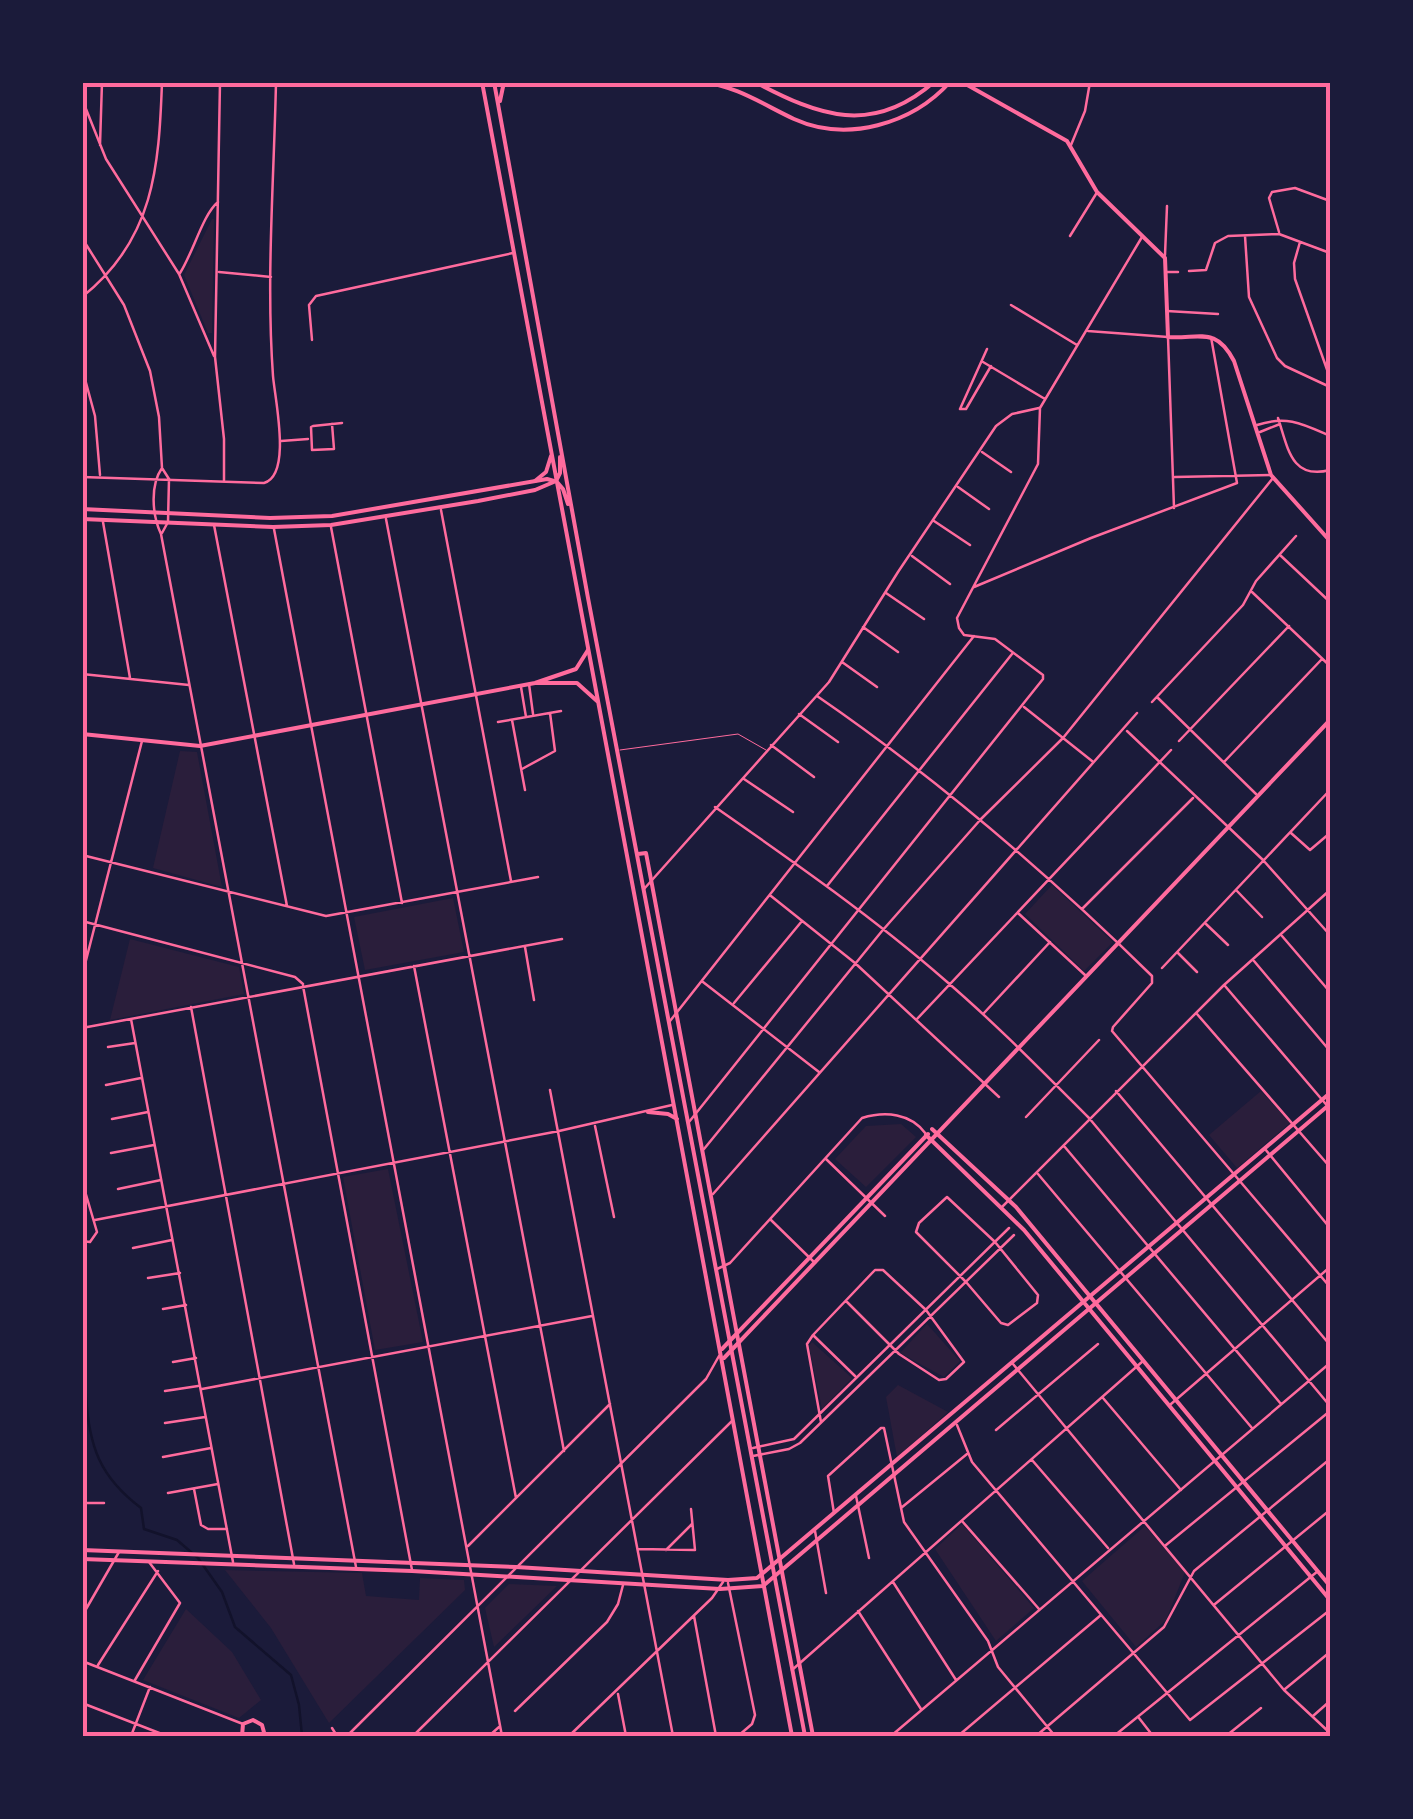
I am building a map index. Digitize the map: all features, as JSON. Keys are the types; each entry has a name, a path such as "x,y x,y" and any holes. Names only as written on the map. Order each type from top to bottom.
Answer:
{"street":[{"path":"100,146 102,82"},
{"path":"82,297 107,275 144,217 159,156 162,82"},
{"path":"220,82 215,357 224,439 224,481"},
{"path":"82,477 264,483 273,480 279,466 280,441 273,374 276,82"},
{"path":"482,82 792,1736"},
{"path":"494,82 805,1736"},
{"path":"498,106 504,82"},
{"path":"702,82 740,90 803,122 845,128 887,124 904,118 924,107 950,82"},
{"path":"755,82 806,109 846,116 882,111 934,82"},
{"path":"962,82 1072,145 1097,192 1165,258"},
{"path":"1072,145 1088,101 1090,82"},
{"path":"82,99 114,174 179,274 215,357"},
{"path":"501,184 512,172"},
{"path":"1280,234 1269,198 1272,192 1295,188 1330,201"},
{"path":"1070,236 1097,192"},
{"path":"179,274 210,209 218,202"},
{"path":"1167,206 1165,272 1174,508"},
{"path":"1190,271 1206,271 1215,243 1228,236 1280,234 1330,253"},
{"path":"1245,236 1249,297 1278,358 1285,366 1330,387"},
{"path":"688,1123 1044,678 995,640 961,632 956,622 958,611 1038,464 1040,408 1142,237"},
{"path":"82,238 131,319 150,371 160,418 162,468 168,479 168,522 161,534"},
{"path":"1300,241 1294,262 1295,279 1330,378"},
{"path":"312,340 309,305 316,296 514,253"},
{"path":"217,272 272,277"},
{"path":"1165,272 1178,272"},
{"path":"1011,305 1079,345"},
{"path":"1166,310 1218,314"},
{"path":"1087,332 1210,336 1229,352 1272,476 1330,541"},
{"path":"1210,336 1239,478"},
{"path":"987,350 960,409 966,410 991,366"},
{"path":"982,361 1046,400"},
{"path":"82,368 95,416 100,477"},
{"path":"644,889 817,696 1006,417 1040,408"},
{"path":"1255,425 1278,418 1295,420 1330,436"},
{"path":"1278,418 1292,456 1304,471 1311,474 1330,470"},
{"path":"1258,432 1284,419"},
{"path":"332,424 334,449 313,451 312,426 332,424 342,423"},
{"path":"280,441 310,438"},
{"path":"535,481 548,468 551,451"},
{"path":"980,451 1011,472"},
{"path":"556,482 561,452"},
{"path":"162,468 155,478 155,522 161,534 357,1569"},
{"path":"1173,477 1272,476"},
{"path":"703,1150 882,930 981,819 1063,738 1272,476"},
{"path":"971,588 1230,487 1239,478"},
{"path":"82,509 270,518 332,516 535,481 556,482 565,492 573,518"},
{"path":"82,520 274,527 330,525 441,508 535,490 556,482"},
{"path":"957,486 989,509"},
{"path":"441,508 511,882"},
{"path":"386,518 564,1451"},
{"path":"102,520 130,678"},
{"path":"934,520 970,545"},
{"path":"214,524 288,909"},
{"path":"330,525 402,904"},
{"path":"274,527 502,1736"},
{"path":"1152,702 1243,605 1250,590 1296,536"},
{"path":"1279,554 1330,602"},
{"path":"910,555 950,584"},
{"path":"1250,590 1330,666"},
{"path":"885,592 924,619"},
{"path":"1179,741 1288,626"},
{"path":"863,627 898,652"},
{"path":"669,1022 974,636"},
{"path":"532,684 576,669 588,650"},
{"path":"826,888 1013,652"},
{"path":"1224,762 1322,658"},
{"path":"842,662 877,687"},
{"path":"82,674 189,686"},
{"path":"82,734 200,746 532,684 577,683 598,704"},
{"path":"532,684 533,716"},
{"path":"521,685 526,717"},
{"path":"817,696 890,745 1016,848 1153,978 1112,1030 1330,1287"},
{"path":"1157,697 1259,796"},
{"path":"1023,706 1094,762"},
{"path":"498,722 560,712"},
{"path":"712,1195 1138,713"},
{"path":"522,769 555,751 550,714"},
{"path":"800,714 838,742"},
{"path":"512,720 525,790"},
{"path":"347,1736 706,1379 721,1358 816,1263 932,1141 940,1127 1330,720"},
{"path":"1124,729 1263,860 1330,934"},
{"path":"82,976 142,741"},
{"path":"771,745 814,777"},
{"path":"917,1019 1170,750"},
{"path":"742,777 793,812"},
{"path":"1162,968 1330,790"},
{"path":"1082,909 1194,796"},
{"path":"715,807 920,959 1056,1085 1089,1118 1330,1408 1166,1545"},
{"path":"1290,832 1310,850 1330,833"},
{"path":"638,854 646,853 652,880 813,1736"},
{"path":"82,855 318,916 538,877"},
{"path":"1236,890 1262,917"},
{"path":"1002,1207 1224,985 1330,890"},
{"path":"770,895 855,963 999,1097"},
{"path":"1016,912 1087,976"},
{"path":"733,1005 802,920"},
{"path":"82,921 295,977 303,986 412,1571"},
{"path":"1205,922 1228,945"},
{"path":"1281,934 1330,992"},
{"path":"82,1028 562,939"},
{"path":"983,1014 1050,942"},
{"path":"524,945 534,1000"},
{"path":"1177,952 1197,972"},
{"path":"1253,960 1330,1050"},
{"path":"414,966 516,1498"},
{"path":"702,981 820,1074"},
{"path":"82,1559 412,1571 728,1590 764,1586 1330,1106 1224,985"},
{"path":"191,1008 294,1566"},
{"path":"1196,1013 1330,1167"},
{"path":"132,1020 233,1563"},
{"path":"1026,1117 1099,1040"},
{"path":"108,1048 136,1042"},
{"path":"106,1085 143,1078"},
{"path":"96,1220 648,1112 675,1103 680,1081"},
{"path":"550,1090 672,1736"},
{"path":"1116,1091 1330,1345"},
{"path":"82,1550 726,1580 762,1576 1330,1094"},
{"path":"112,1119 149,1112"},
{"path":"648,1112 668,1114 678,1121"},
{"path":"716,1269 726,1265 770,1220 858,1121 867,1116 903,1116 925,1132 1002,1207 1330,1600"},
{"path":"595,1123 614,1217"},
{"path":"722,1349 925,1132 940,1127"},
{"path":"932,1129 1008,1199 1330,1586"},
{"path":"111,1153 155,1145"},
{"path":"1063,1145 1281,1405"},
{"path":"1265,1149 1330,1228"},
{"path":"825,1158 886,1216"},
{"path":"1036,1172 1253,1429"},
{"path":"118,1189 162,1180"},
{"path":"82,1182 96,1220 96,1236 90,1242 82,1241"},
{"path":"949,1198 995,1242 1037,1293 1038,1302 1010,1324 1003,1325 916,1232 918,1223 949,1198"},
{"path":"770,1220 816,1263"},
{"path":"750,1449 790,1442 1009,1228"},
{"path":"751,1456 793,1448 1014,1234"},
{"path":"134,1248 173,1239"},
{"path":"1170,1405 1330,1267"},
{"path":"822,1422 806,1348 813,1335 874,1270 880,1268 926,1310 964,1358 963,1364 942,1381 896,1350 846,1300"},
{"path":"148,1278 180,1272"},
{"path":"163,1309 186,1305"},
{"path":"165,1391 259,1379 594,1316"},
{"path":"813,1335 856,1378"},
{"path":"996,1430 1098,1344"},
{"path":"172,1362 196,1358"},
{"path":"792,1670 1144,1360"},
{"path":"891,1736 1330,1363"},
{"path":"1013,1364 1284,1690 1330,1734"},
{"path":"1102,1397 1181,1490"},
{"path":"466,1547 610,1404"},
{"path":"165,1423 207,1416"},
{"path":"414,1736 734,1418"},
{"path":"956,1424 968,1454 1188,1719 1193,1720 1330,1610"},
{"path":"834,1514 828,1476 884,1428 900,1509 908,1528 992,1650 998,1666 1055,1736"},
{"path":"163,1456 212,1448"},
{"path":"900,1509 968,1454"},
{"path":"1030,1458 1110,1550"},
{"path":"1036,1736 1168,1622 1190,1574 1330,1459"},
{"path":"168,1493 220,1484"},
{"path":"194,1489 202,1525 227,1528"},
{"path":"856,1496 870,1558"},
{"path":"82,1503 104,1503"},
{"path":"638,1548 695,1550 691,1509"},
{"path":"1214,1604 1330,1510"},
{"path":"1324,1516 1330,1524"},
{"path":"961,1520 1040,1610"},
{"path":"666,1550 693,1523"},
{"path":"815,1531 826,1593"},
{"path":"82,1616 120,1551"},
{"path":"135,1681 180,1601 148,1560"},
{"path":"98,1666 158,1571"},
{"path":"1114,1736 1318,1571"},
{"path":"569,1736 726,1580"},
{"path":"726,1580 755,1718 738,1736"},
{"path":"892,1581 956,1680"},
{"path":"515,1711 607,1622 623,1585"},
{"path":"858,1611 922,1710"},
{"path":"958,1736 1102,1614"},
{"path":"694,1616 716,1736"},
{"path":"1284,1690 1330,1652"},
{"path":"82,1661 243,1724"},
{"path":"131,1736 150,1688"},
{"path":"617,1691 626,1736"},
{"path":"1312,1717 1330,1701"},
{"path":"82,1703 167,1736"},
{"path":"1226,1736 1261,1708"},
{"path":"1138,1717 1153,1736"},
{"path":"243,1724 250,1720 260,1722 265,1736"},
{"path":"242,1736 243,1724"},
{"path":"489,1736 500,1726"},
{"path":"332,1728 337,1736"},
{"path":"900,1729 907,1736"},
{"path":"576,1730 577,1736"}],"lane":[{"path":"618,750 738,734 766,750"}],"shaded area":[{"path":"212,219 212,333 208,333 184,275"},
{"path":"180,751 197,752 222,887 153,868"},
{"path":"1052,885 1113,942 1084,971 1025,914"},
{"path":"453,898 464,952 365,970 354,917"},
{"path":"130,939 239,967 244,994 110,1020"},
{"path":"1261,1091 1290,1123 1237,1168 1209,1135"},
{"path":"901,1124 916,1137 866,1187 835,1159 866,1126"},
{"path":"388,1169 423,1342 375,1350 343,1177"},
{"path":"927,1324 960,1361 944,1377 900,1353"},
{"path":"812,1342 852,1378 822,1409 809,1346"},
{"path":"898,1385 948,1412 897,1457 886,1397"},
{"path":"962,1524 1034,1608 996,1641 935,1549"},
{"path":"1145,1526 1185,1572 1166,1620 1136,1647 1082,1581"},
{"path":"225,1570 362,1573 366,1596 419,1600 420,1578 464,1580 465,1590 329,1723 271,1628"},
{"path":"509,1584 557,1586 494,1647 485,1608"},
{"path":"186,1609 232,1652 261,1700 239,1718 143,1680"}],"waterway":[{"path":"82,1355 90,1431 99,1460 116,1485 141,1508 144,1529 177,1540 198,1558 222,1592 235,1627 291,1675 302,1736"}]}
